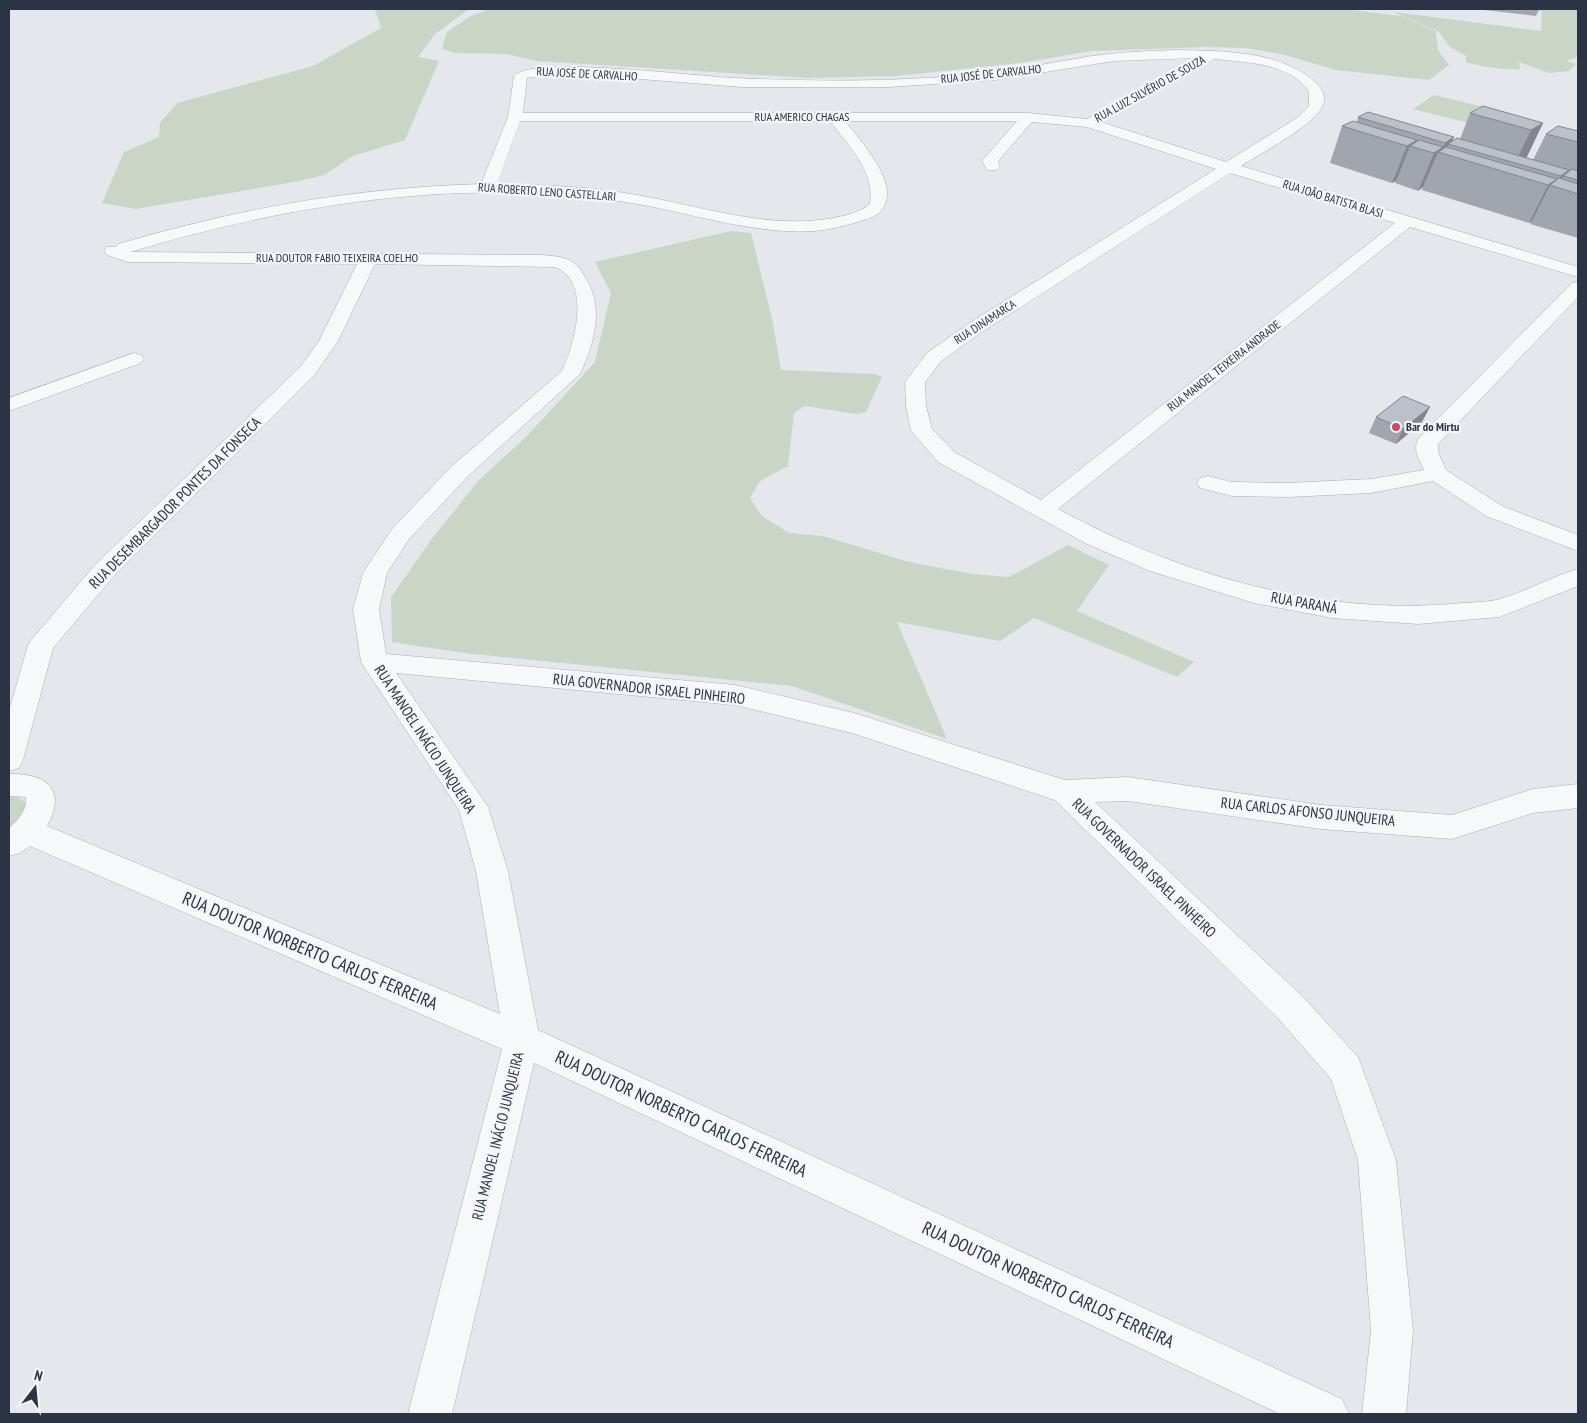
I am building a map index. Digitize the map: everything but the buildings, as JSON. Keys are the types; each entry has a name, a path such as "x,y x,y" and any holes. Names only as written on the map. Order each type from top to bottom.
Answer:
{"street":[{"name":"RUA JOSÉ DE CARVALHO","path":"515,117 521,76 529,71 564,70 696,80 828,84 939,80 986,76 1041,70 1092,60 1124,57 1212,55 1265,60 1285,66 1303,76 1314,87 1318,99 1316,108 1302,121 1226,168"},
{"name":"RUA LUIZ SILVÉRIO DE SOUZA","path":"1089,123 1212,55"},
{"name":"RUA AMERICO CHAGAS","path":"515,117 1028,118 1089,123"},
{"path":"488,187 515,117"},
{"name":"RUA ROBERTO LENO CASTELLARI","path":"113,252 144,242 242,217 332,199 417,190 488,187 616,196 772,224 812,226 838,222 865,215 877,206 881,195 876,175 834,117"},
{"path":"992,167 990,161 1028,118"},
{"name":"RUA JOÃO BATISTA BLASI","path":"1089,123 1226,168 1578,272"},
{"name":"RUA DINAMARCA","path":"1041,511 946,457 922,431 916,406 916,382 934,357 1226,168"},
{"name":"RUA MANOEL TEIXEIRA ANDRADE","path":"1041,511 1407,221"},
{"name":"RUA DOUTOR FABIO TEIXEIRA COELHO","path":"113,252 128,257 542,260 562,263"},
{"name":"RUA DESEMBARGADOR PONTES DA FONSECA","path":"9,760 41,645 104,572 308,370 328,341 369,258"},
{"name":"RUA MANOEL INÁCIO JUNQUEIRA","path":"430,1414 522,1040 492,870 473,807 374,662 366,609 375,573 400,534 460,471 570,374 581,354 588,310 585,291 574,273 562,263"},
{"path":"1578,287 1427,443 1427,452 1437,474 1494,511 1578,543"},
{"path":"9,405 134,359"},
{"path":"1208,483 1232,489 1352,487 1371,486 1437,474"},
{"name":"RUA PARANÁ","path":"1041,511 1095,539 1159,565 1254,595 1332,609 1418,616 1499,608 1578,577"},
{"name":"RUA GOVERNADOR ISRAEL PINHEIRO","path":"374,662 735,695 854,723 1064,792 1290,1007 1345,1069 1377,1160 1392,1331 1384,1414"},
{"path":"9,785 28,786 37,792 41,799 42,809 37,820 18,838"},
{"name":"RUA CARLOS AFONSO JUNQUEIRA","path":"1064,792 1128,789 1322,817 1452,827 1533,801 1578,796"},
{"name":"RUA DOUTOR NORBERTO CARLOS FERREIRA","path":"18,838 522,1040 1327,1414"}],"green space":[{"path":"375,9 469,9 435,34 418,57 439,61 405,140 353,156 324,175 299,181 136,209 102,203 124,152 159,137 160,123 177,103 313,66 381,28"},
{"path":"489,9 1345,9 1401,16 1436,31 1438,50 1449,65 1429,80 1336,70 1281,54 1245,48 1207,47 1092,51 1020,63 896,76 808,78 537,61 506,54 455,53 442,49 446,33 469,17"},
{"path":"1524,9 1578,9 1578,57 1566,61 1576,64 1569,71 1549,73 1519,62 1520,69 1493,68 1466,62 1466,56 1450,47 1438,31 1393,12 1541,31 1542,11"},
{"path":"1434,95 1496,110 1477,125 1413,109"},
{"path":"731,231 751,233 772,319 781,370 875,374 882,377 866,412 856,414 805,406 794,413 788,466 760,481 750,498 762,516 789,533 823,536 909,562 972,574 1009,577 1068,545 1109,565 1077,611 1194,662 1177,677 1034,618 1000,641 897,622 947,739 792,686 464,653 392,642 391,597 431,540 479,480 527,436 595,362 611,293 595,262"},
{"path":"9,796 21,799 25,802 27,808 9,832"}],"place":[{"name":"Bar do Mirtu","path":"1396,427"}]}
